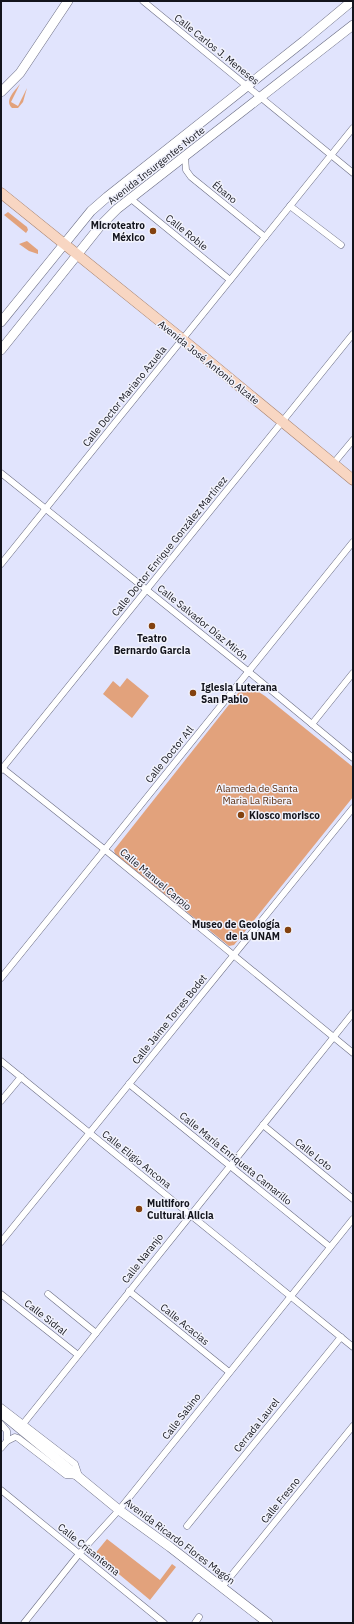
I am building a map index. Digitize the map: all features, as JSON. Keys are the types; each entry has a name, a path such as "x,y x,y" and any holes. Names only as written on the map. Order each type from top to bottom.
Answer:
{"main road":[{"path":"1,92 20,73 68,1"},
{"name":"Avenida Insurgentes Norte","path":"1,322 63,244 91,211 106,197 330,21 352,1"},
{"name":"Avenida Insurgentes Norte","path":"1,350 105,221 185,156 353,25"},
{"name":"Avenida José Antonio Alzate","path":"1,193 182,339 353,480"},
{"name":"Avenida Ricardo Flores Magón","path":"1,1413 120,1510 268,1623"}],"street":[{"name":"Calle Carlos J. Meneses","path":"143,1 246,87 353,173"},
{"name":"Calle Doctor Mariano Azuela","path":"1,564 353,128"},
{"name":"Ébano","path":"185,156 186,170 191,177 265,237"},
{"name":"Calle Roble","path":"131,199 230,280"},
{"path":"290,206 341,245"},
{"name":"Calle Doctor Enrique González Martínez","path":"1,769 353,334"},
{"path":"333,464 353,440"},
{"name":"Calle Salvador Díaz Mirón","path":"1,473 249,672 353,758"},
{"name":"Calle Doctor Atl","path":"1,978 353,542"},
{"path":"312,724 353,673"},
{"name":"Calle Manuel Carpio","path":"1,769 104,849 353,1053"},
{"name":"Calle Jaime Torres Bodet","path":"1,1242 353,808"},
{"name":"Calle Naranjo","path":"23,1424 353,1013"},
{"name":"Calle Eligio Ancona","path":"1,1061 353,1347"},
{"path":"1,1100 21,1077"},
{"name":"Calle María Enriqueta Camarillo","path":"130,1084 330,1247"},
{"name":"Calle Loto","path":"263,1125 353,1199"},
{"name":"Calle Sabino","path":"24,1623 79,1554 120,1510 353,1219"},
{"name":"Calle Acacias","path":"129,1291 229,1372"},
{"name":"Calle Sidral","path":"1,1294 78,1355"},
{"path":"48,1294 96,1333"},
{"name":"Cerrada Laurel","path":"187,1526 341,1337"},
{"name":"Avenida Ricardo Flores Magón","path":"1,1407 75,1464 79,1476 66,1474 18,1438 15,1437 7,1441"},
{"path":"1,1424 7,1431 7,1441 1,1448"},
{"name":"Calle Fresno","path":"222,1587 353,1426"},
{"name":"Calle Crisantema","path":"1,1490 164,1623"},
{"path":"194,1623 199,1618"}],"green space":[{"path":"20,84 11,102 18,106 27,88 23,102 18,108 12,108 9,102 10,99"},
{"path":"8,212 27,227 28,230 26,233 4,215"},
{"path":"27,241 38,250 38,254 29,251 19,244"},
{"path":"127,678 149,696 132,718 103,694 113,681 120,687"},
{"name":"Alameda de Santa Maria La Ribera","path":"248,685 265,696 353,767 353,797 234,945 229,946 115,854 114,850 243,687"},
{"path":"107,1539 160,1580 172,1564 176,1567 150,1600 114,1570 93,1556"}],"place":[{"name":"Microteatro México","path":"153,231"},
{"name":"Teatro Bernardo Garcia","path":"152,626"},
{"name":"Iglesia Luterana San Pablo","path":"193,693"},
{"name":"Kiosco morisco","path":"241,815"},
{"name":"Museo de Geología de la UNAM","path":"288,930"},
{"name":"Multiforo Cultural Alicia","path":"139,1209"}]}
